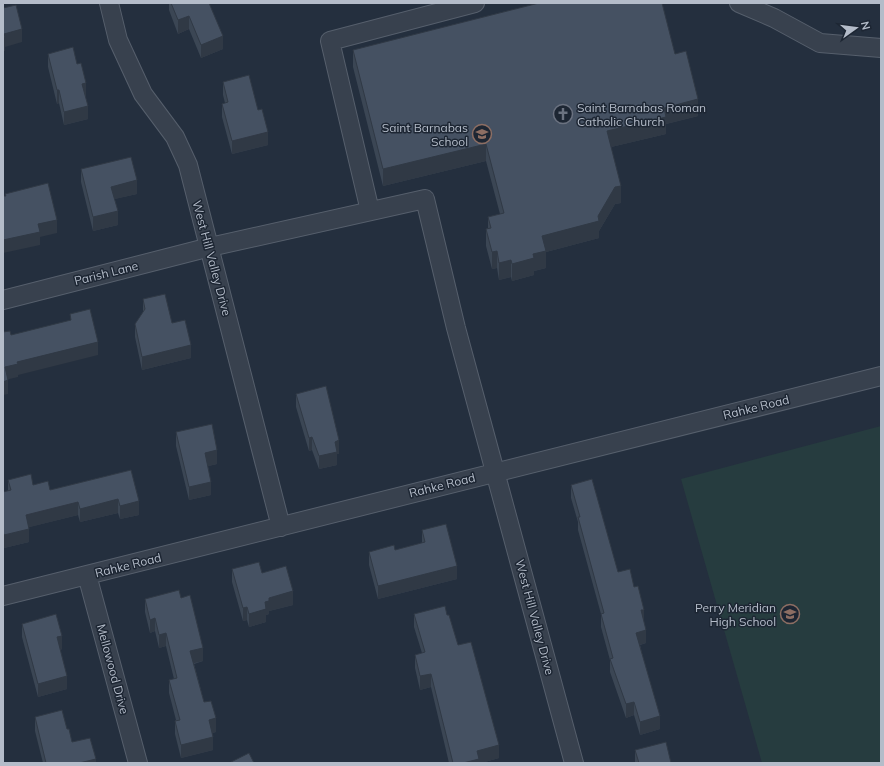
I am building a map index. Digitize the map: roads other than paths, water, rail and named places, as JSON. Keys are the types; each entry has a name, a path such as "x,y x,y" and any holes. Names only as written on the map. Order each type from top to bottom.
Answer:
{"street":[{"name":"West Hill Valley Drive","path":"109,3 118,40 143,94 175,137 188,165 281,527"},
{"path":"370,211 330,41 475,3"},
{"path":"739,3 774,18 820,43 881,48"},
{"name":"West Hill Valley Drive","path":"370,211 425,199 456,328 574,763"},
{"name":"Parish Lane","path":"3,300 210,247 370,211"},
{"name":"Rahke Road","path":"3,596 881,376"},
{"name":"Mellowood Drive","path":"87,575 138,763"}],"place":[{"name":"Saint Barnabas Roman Catholic Church","path":"563,114"},
{"name":"Saint Barnabas School","path":"482,134"},
{"name":"Perry Meridian High School","path":"790,614"}]}
